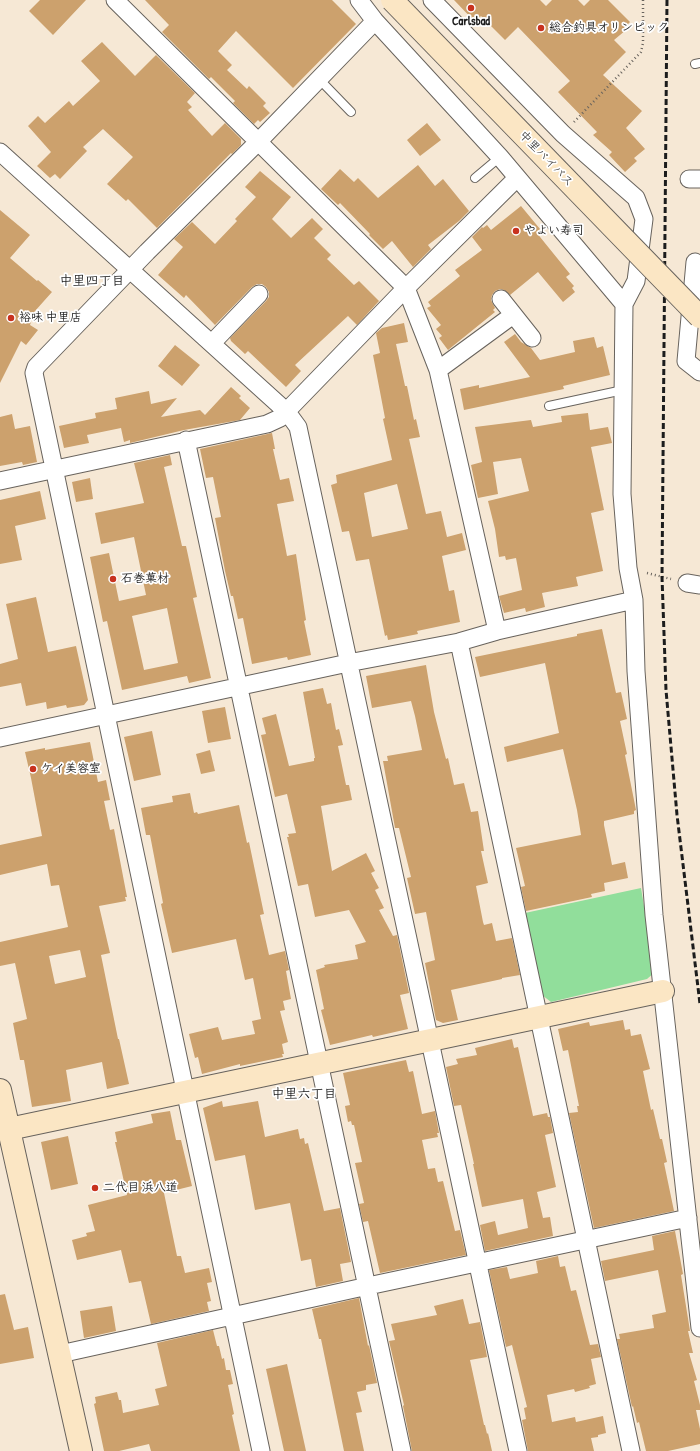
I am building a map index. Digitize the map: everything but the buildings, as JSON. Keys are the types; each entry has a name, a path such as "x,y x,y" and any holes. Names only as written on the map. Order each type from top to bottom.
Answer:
{"street":[{"path":"359,0 375,21 500,157 624,304"},
{"name":"中里バイパス","path":"392,0 700,317"},
{"path":"432,0 563,134 636,198 644,219 636,281 624,304 622,494 628,568 634,600 638,694 654,915 700,1328"},
{"path":"122,2 258,142 406,288 438,370 497,631"},
{"path":"261,1451 34,373 36,367 375,21"},
{"path":"0,152 131,269 287,412 298,427 518,1451"},
{"path":"0,481 186,440 267,424 280,418 406,288 517,178"},
{"path":"700,268 695,262 686,361 700,372"},
{"path":"212,343 259,294"},
{"path":"500,299 532,338"},
{"path":"438,370 513,315"},
{"path":"186,440 368,1286 402,1451"},
{"path":"0,738 348,663 459,642 497,631 634,600"},
{"path":"459,642 631,1451"},
{"path":"4,1130 663,991"},
{"path":"0,1090 4,1130 60,1354 81,1451"},
{"path":"60,1354 368,1286 478,1264 688,1218"}],"lane":[{"path":"319,79 351,112"},
{"path":"476,178 500,157"},
{"path":"549,406 623,390"}],"path":[{"path":"563,134 641,52 643,43 643,0"},
{"path":"628,568 662,578 694,584"}],"green space":[{"path":"641,888 655,972 647,979 551,1002 542,995 525,913"}],"railway":[{"path":"667,0 662,577 666,690 677,815 700,1004"}],"place":[{"name":"Carlsbad","path":"471,8"},
{"name":"総合釣具オリンピック","path":"541,28"},
{"name":"やよい寿司","path":"516,231"},
{"name":"裕味 中里店","path":"11,318"},
{"name":"石巻菓材","path":"113,579"},
{"name":"ケイ美容室","path":"33,769"},
{"name":"二代目 浜八道","path":"95,1188"}],"district":[{"name":"中里四丁目","path":"92,282"},
{"name":"中里六丁目","path":"304,1095"}]}
